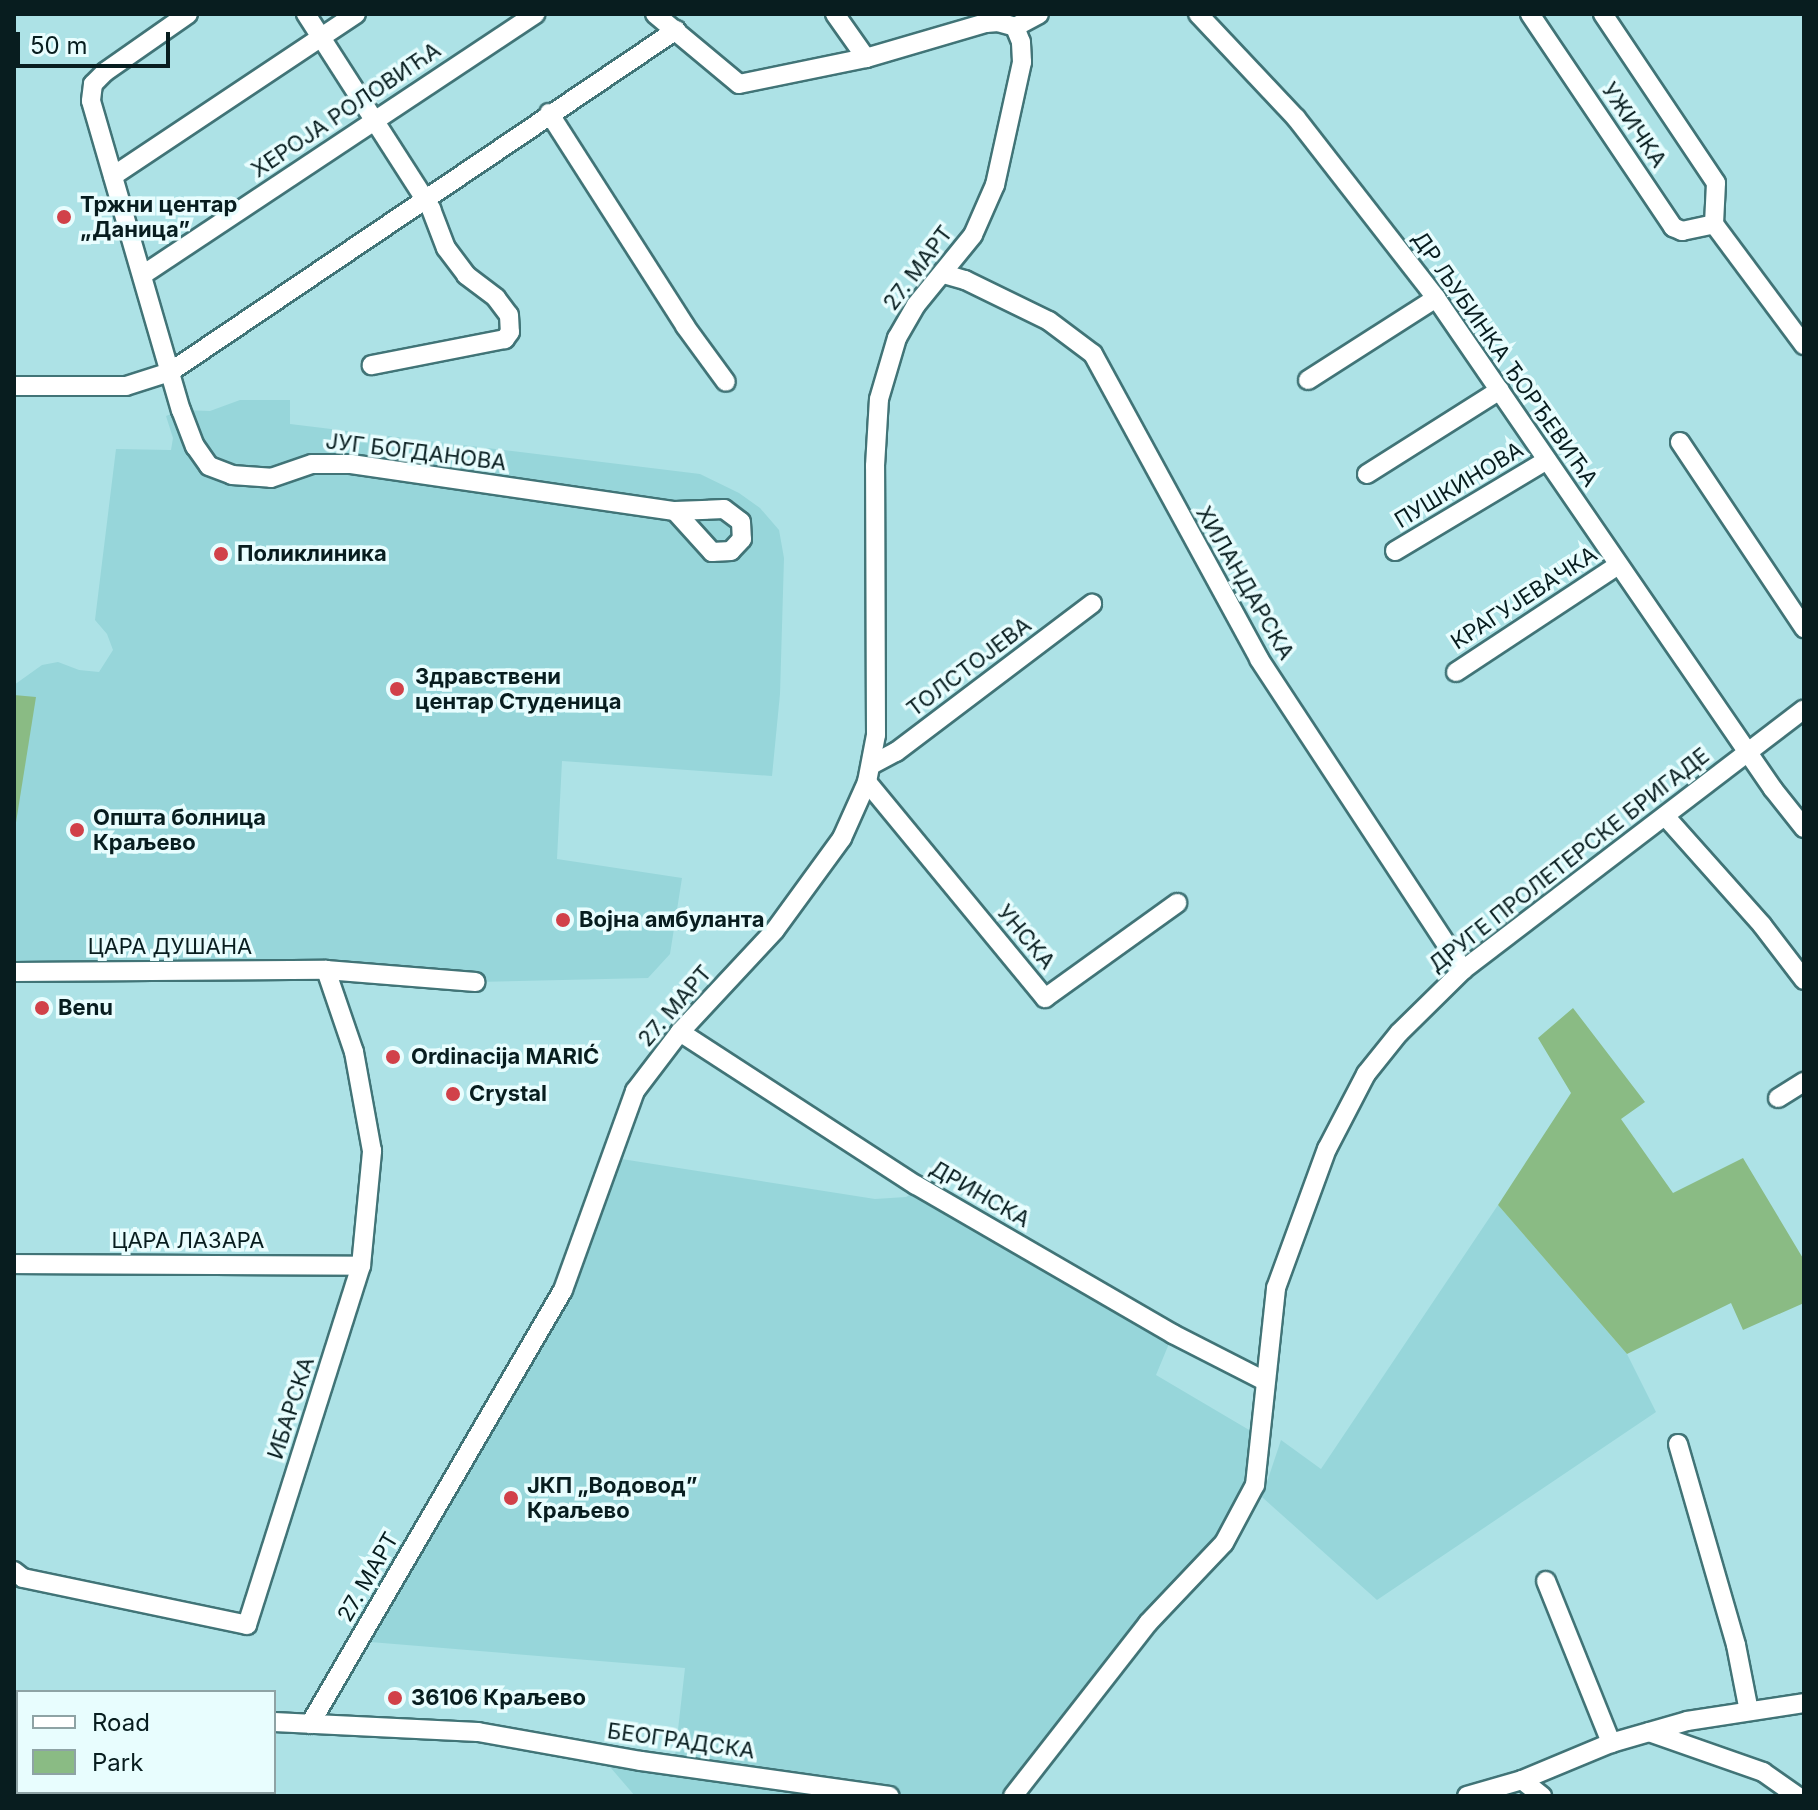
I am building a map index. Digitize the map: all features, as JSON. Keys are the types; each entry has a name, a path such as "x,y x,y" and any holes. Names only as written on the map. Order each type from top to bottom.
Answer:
{"street":[{"name":"ЈУГ БОГДАНОВА","path":"188,14 93,84 91,101 144,274 170,372 202,459 216,471 278,478 312,464 351,464 675,511"},
{"path":"306,14 424,199 446,248 466,275 496,298 509,315 510,332 497,342 372,365"},
{"path":"113,176 356,14"},
{"name":"ХЕРОЈА РОЛОВИЋА","path":"144,274 535,14"},
{"path":"655,14 739,84 866,58 986,23 998,22 1015,27 1039,14"},
{"path":"835,14 866,58"},
{"name":"ДР ЉУБИНКА ЂОРЂЕВИЋА","path":"1198,14 1296,118 1436,298 1747,752"},
{"name":"УЖИЧКА","path":"1530,14 1673,227 1682,231 1714,224 1716,183 1603,14"},
{"name":"27. МАРТ","path":"310,1724 563,1290 635,1091 680,1032 775,930 842,838 870,773 877,701 875,466 879,399 897,338 916,305 973,235 998,173 1022,62 1021,42 1015,27"},
{"path":"14,386 126,386 170,372 676,30"},
{"path":"549,113 685,326 726,382"},
{"path":"1714,224 1804,345"},
{"name":"ХИЛАНДАРСКА","path":"944,274 965,280 1049,321 1093,354 1259,659 1463,970"},
{"path":"1308,380 1436,298"},
{"path":"1367,474 1500,390"},
{"path":"1680,442 1804,628"},
{"name":"ПУШКИНОВА","path":"1395,551 1547,460"},
{"name":"КРАГУЈЕВАЧКА","path":"1456,672 1618,565"},
{"name":"ТОЛСТОЈЕВА","path":"870,773 1092,604"},
{"name":"ДРУГЕ ПРОЛЕТЕРСКЕ БРИГАДЕ","path":"1013,1796 1148,1623 1224,1543 1255,1485 1276,1288 1327,1149 1366,1074 1399,1033 1463,970 1804,709"},
{"path":"1747,752 1804,828"},
{"name":"УНСКА","path":"870,773 1045,998 1177,903"},
{"path":"1665,816 1762,925 1804,980"},
{"name":"ЦАРА ДУШАНА","path":"14,972 326,970 476,982"},
{"name":"ИБАРСКА","path":"14,1571 23,1578 247,1625 361,1266 372,1151 354,1052 326,970"},
{"name":"ДРИНСКА","path":"680,1032 916,1185 1173,1334 1265,1381"},
{"path":"1778,1098 1804,1082"},
{"name":"ЦАРА ЛАЗАРА","path":"14,1264 361,1266"},
{"path":"1678,1444 1736,1645 1749,1711"},
{"path":"1546,1581 1611,1743"},
{"path":"1467,1796 1522,1780 1611,1743 1649,1732 1804,1703"},
{"name":"БЕОГРАДСКА","path":"276,1722 478,1732 641,1761 890,1796"},
{"path":"1649,1732 1763,1772 1797,1796"},
{"path":"1522,1780 1542,1796"}],"shaded area":[{"name":"Здравствени центар Студеница","path":"240,400 290,400 290,424 700,474 739,493 760,508 779,530 784,558 780,694 772,776 562,761 557,859 682,878 670,954 648,978 476,982 14,972 14,685 42,665 58,662 79,670 99,672 113,650 107,634 95,620 116,449 171,450 173,438 166,416 181,410 210,411"},
{"path":"609,1157 875,1199 906,1197 913,1193 1173,1334 1156,1375 1261,1437 1255,1485 1224,1543 1013,1796 635,1796 598,1753 674,1765 685,1668 358,1641 563,1290"},
{"path":"1498,1205 1627,1354 1656,1412 1377,1600 1262,1497 1281,1440 1321,1469"}],"green space":[{"path":"14,695 36,697 14,835"},
{"path":"1573,1008 1645,1102 1621,1119 1673,1193 1743,1158 1804,1260 1804,1303 1743,1330 1731,1303 1627,1354 1498,1205 1571,1093 1538,1038"},
{"path":"14,1731 16,1794 218,1794 217,1796 14,1796"}],"place":[{"name":"Тржни центар „Даница”","path":"64,217"},
{"name":"Поликлиника","path":"221,554"},
{"name":"Здравствени центар Студеница","path":"397,689"},
{"name":"Општа болница Краљево","path":"77,830"},
{"name":"Војна амбуланта","path":"563,920"},
{"name":"Benu","path":"42,1008"},
{"name":"Ordinacija MARIĆ","path":"393,1057"},
{"name":"Crystal","path":"453,1094"},
{"name":"ЈКП „Водовод” Краљево","path":"511,1498"},
{"name":"36106 Краљево","path":"395,1698"}]}
